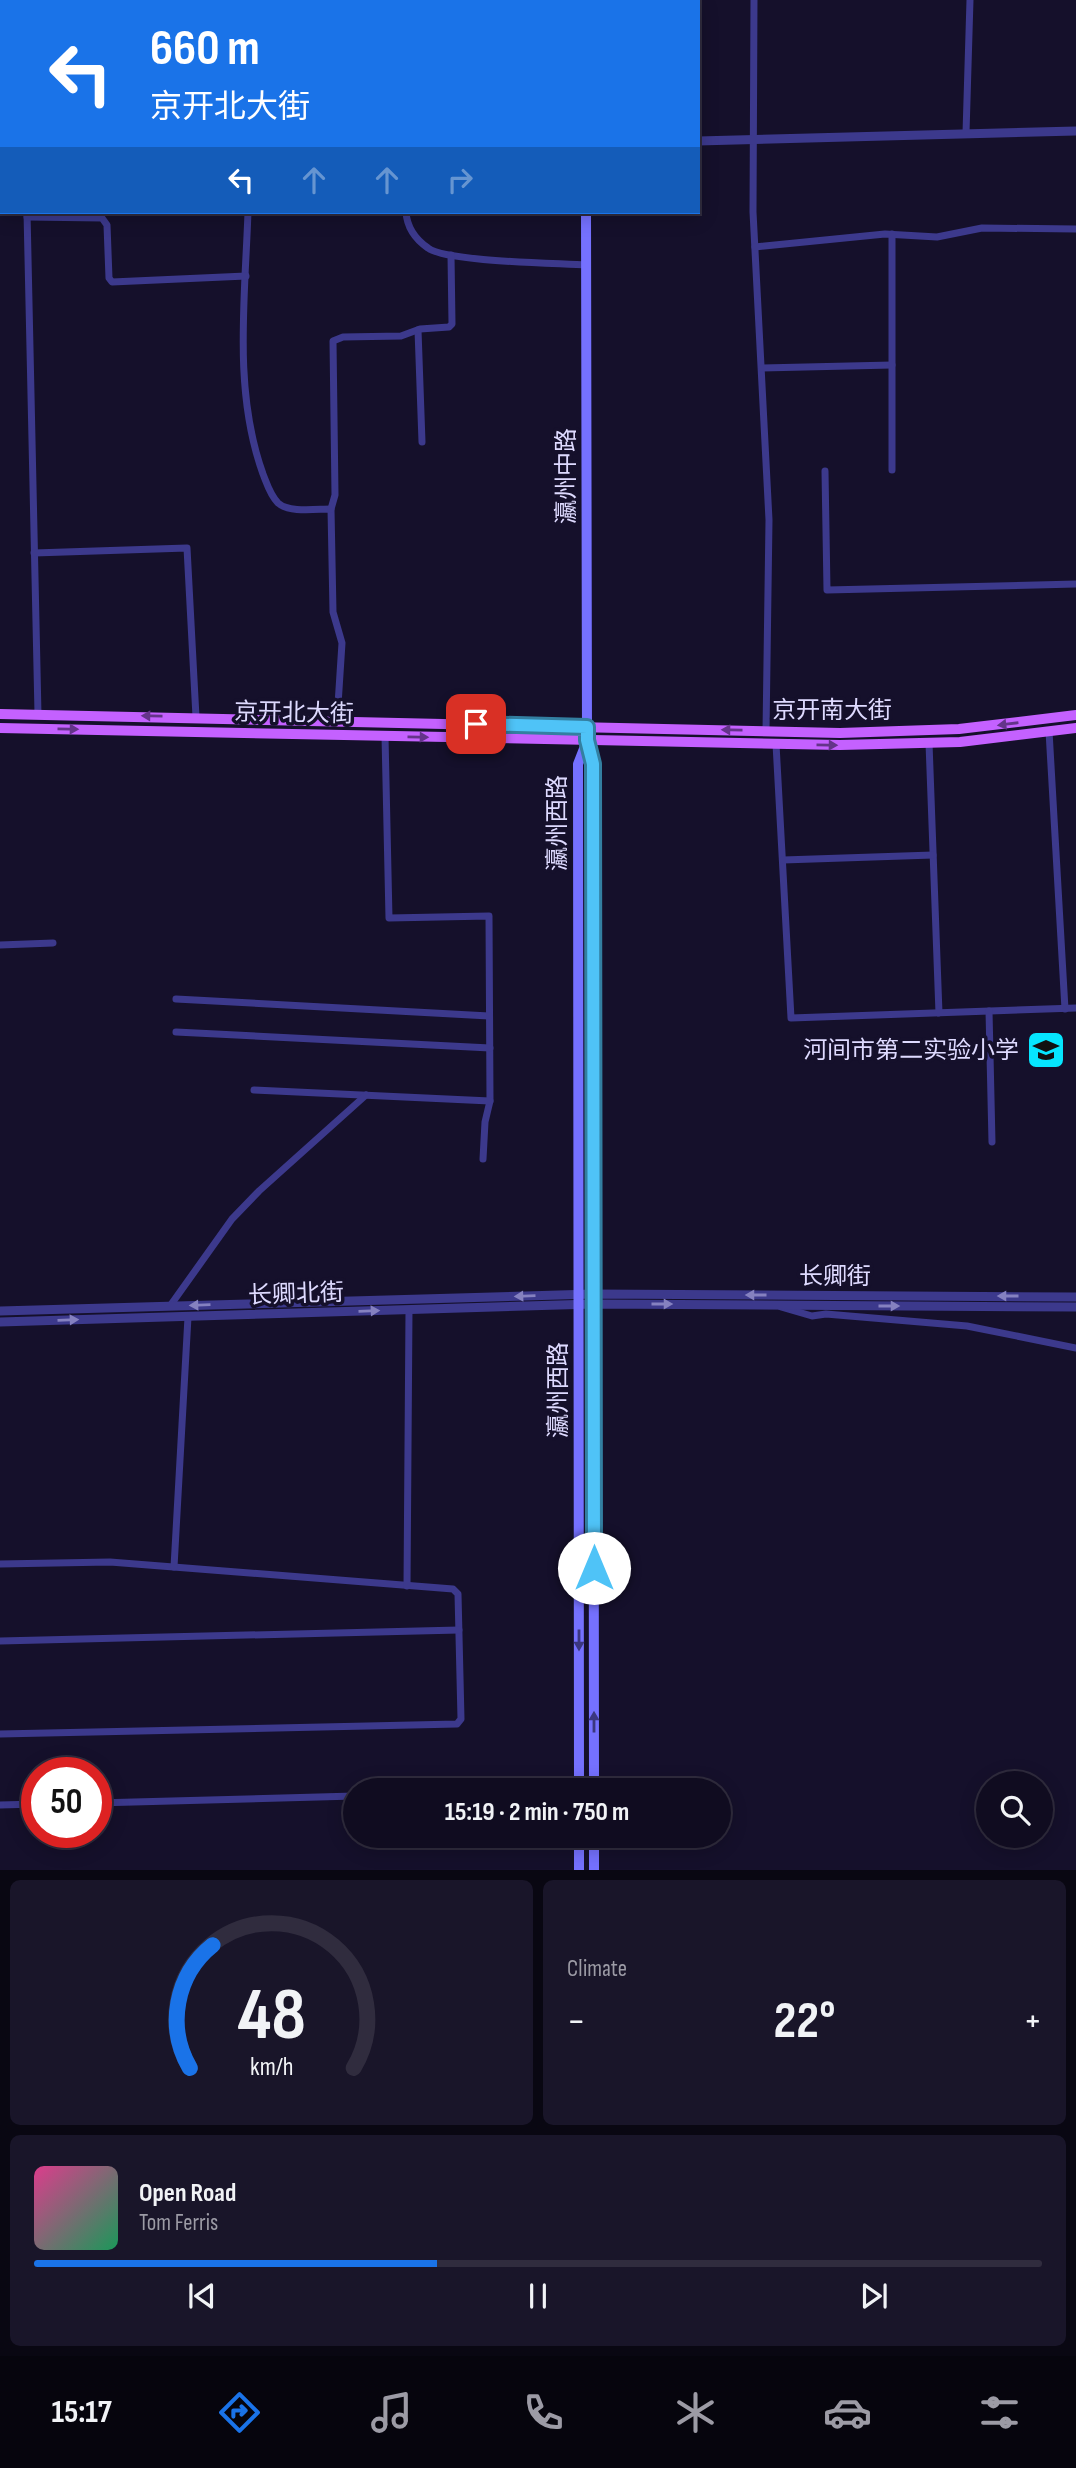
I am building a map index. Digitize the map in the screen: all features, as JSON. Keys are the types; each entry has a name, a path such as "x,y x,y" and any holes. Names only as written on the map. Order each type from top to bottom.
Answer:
{"main road":[{"name":"瀛州中路","path":"586,214 587,740"},
{"name":"京开北大街","path":"0,714 587,727"},
{"name":"京开南大街","path":"587,727 921,731 1076,715"},
{"name":"京开北大街","path":"0,728 587,740"},
{"name":"京开南大街","path":"587,740 776,744 929,743 1076,728"},
{"name":"瀛州西路","path":"587,740 593,764 594,1778"},
{"name":"瀛州西路","path":"579,1778 578,764 587,740"},
{"path":"579,1848 579,1870"},
{"path":"594,1848 594,1870"}],"street":[{"path":"754,0 755,247 768,458 770,565 766,731"},
{"path":"966,133 970,0"},
{"path":"700,141 1076,131"},
{"path":"38,714 27,214 105,220 109,278 112,282 246,276"},
{"path":"248,214 243,366 246,403 258,460 270,492 279,504 300,509 331,509"},
{"path":"406,214 407,224 412,233 435,253 586,265"},
{"path":"755,247 892,234 926,238 982,228 1076,229"},
{"path":"892,234 892,470"},
{"path":"337,720 342,643 334,612 331,509 335,495 333,341 343,337 401,336 418,330 449,327 452,324 452,255"},
{"path":"418,330 422,442"},
{"path":"762,368 892,365"},
{"path":"825,471 827,590 1076,584"},
{"path":"34,553 187,548 196,717"},
{"path":"1049,732 1065,1009"},
{"path":"385,736 389,918 489,916 490,1101 485,1122 483,1159"},
{"path":"929,743 939,1013"},
{"path":"776,744 791,1017 1076,1008"},
{"path":"783,860 933,855"},
{"path":"0,945 53,943"},
{"path":"176,999 489,1016"},
{"path":"989,1011 992,1142"},
{"path":"176,1032 490,1048"},
{"path":"254,1090 490,1101"},
{"path":"170,1306 232,1219 259,1191 366,1095"},
{"name":"长卿街","path":"593,1299 1076,1297"},
{"name":"长卿北街","path":"0,1322 409,1310 579,1299"},
{"name":"长卿街","path":"593,1299 773,1305 1076,1307"},
{"name":"长卿北街","path":"0,1311 593,1299"},
{"path":"773,1305 812,1316 826,1314 967,1326 1076,1348"},
{"path":"407,1586 409,1310"},
{"path":"174,1567 188,1317"},
{"path":"0,1564 110,1562 453,1589 458,1594 461,1718 457,1724 0,1734"},
{"path":"0,1641 459,1630"},
{"path":"112,1803 343,1796"},
{"path":"0,1805 21,1804"}],"place":[{"name":"河间市第二实验小学","path":"1046,1050"}],"route":[{"path":"476,724 587,727 593,764 594,1568"}]}
